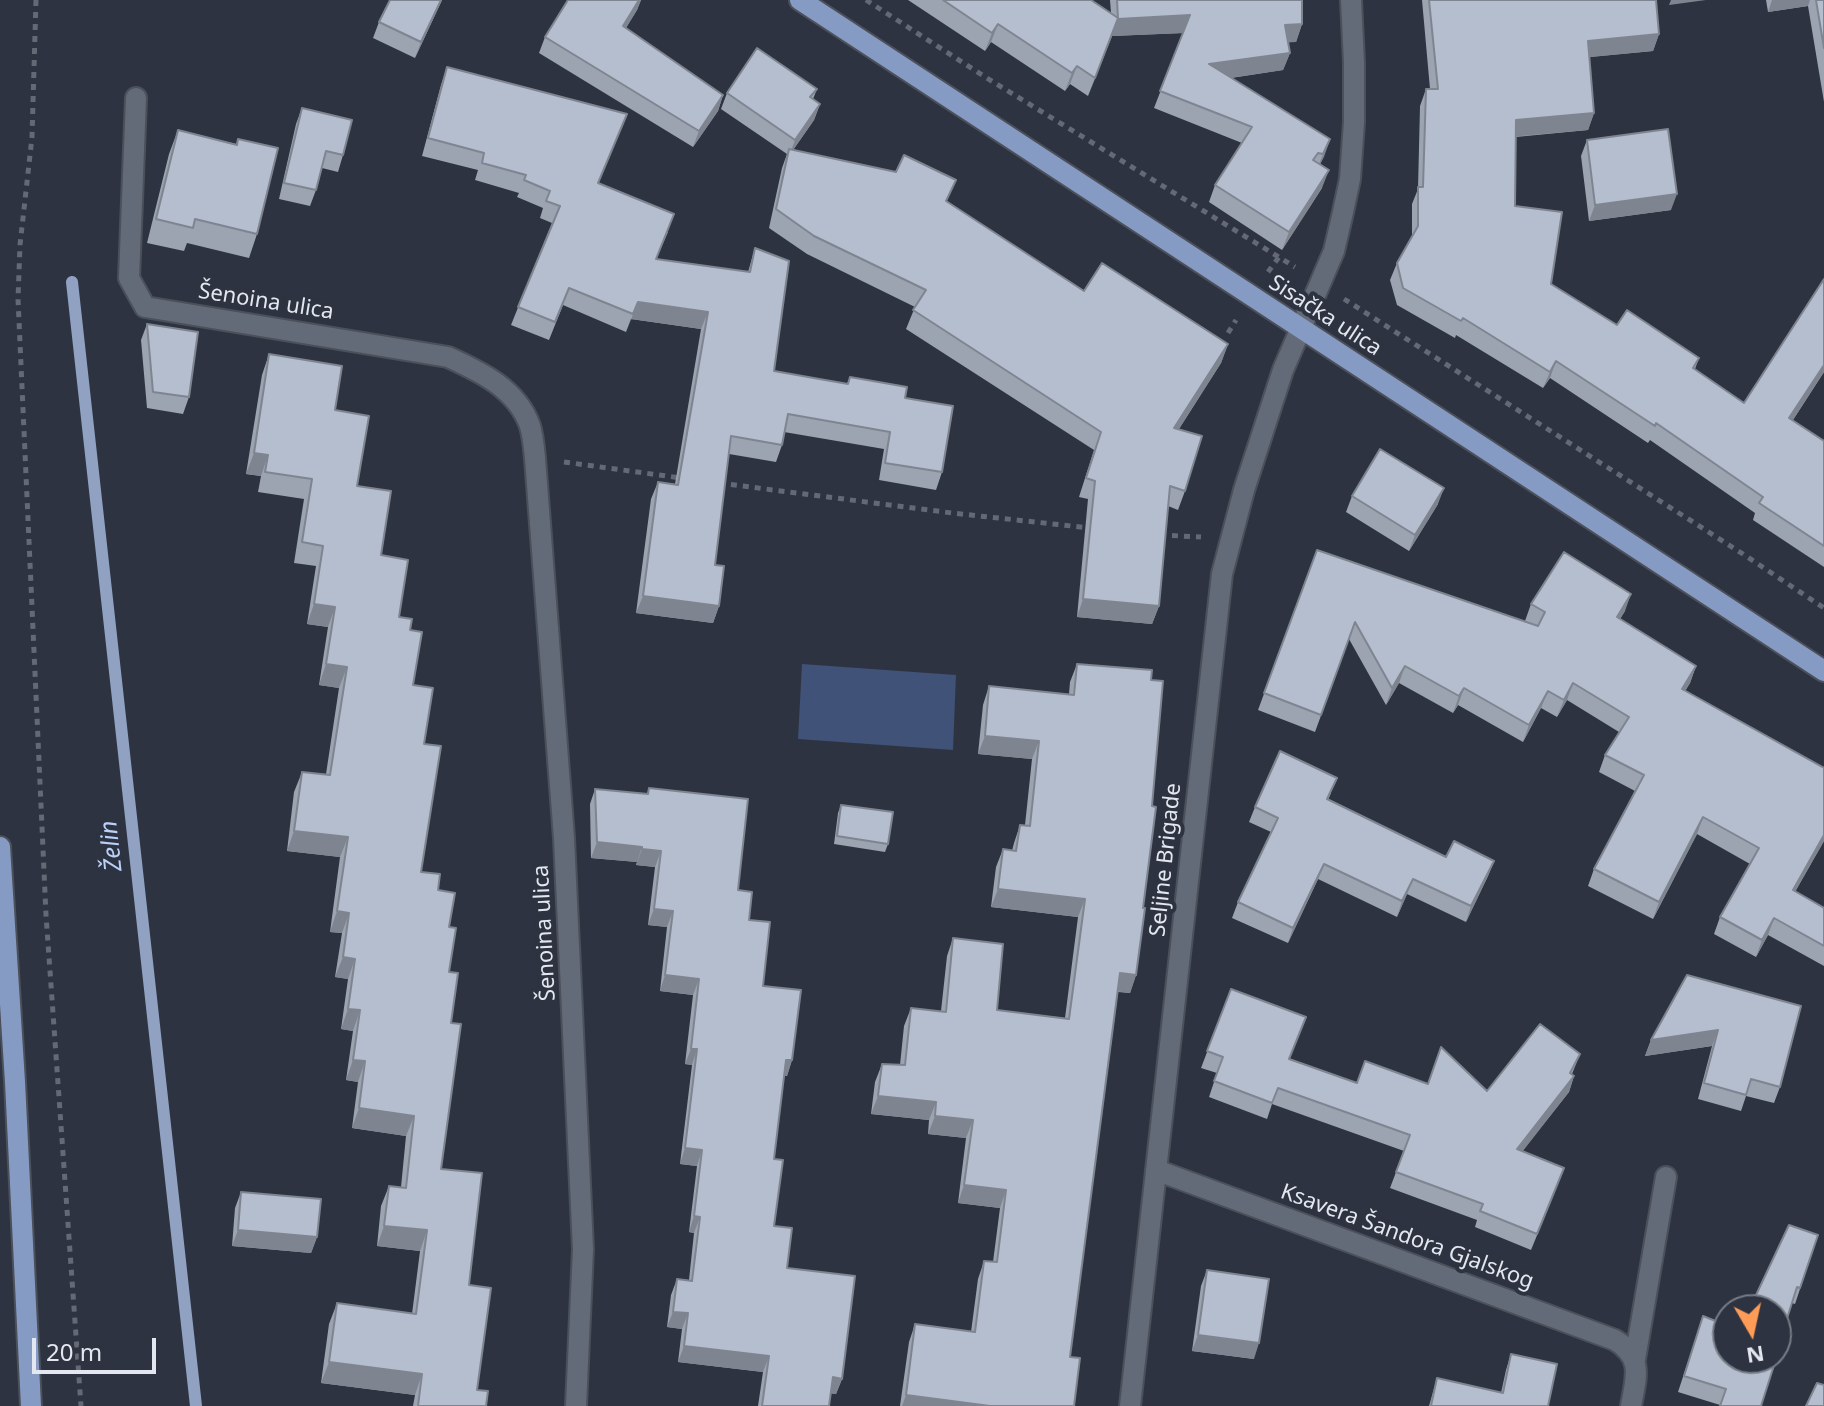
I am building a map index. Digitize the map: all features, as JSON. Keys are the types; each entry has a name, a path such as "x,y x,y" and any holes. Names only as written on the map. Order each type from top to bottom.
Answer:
{"main road":[{"name":"Sisačka ulica","path":"800,0 1824,671"},
{"path":"0,847 31,1406"}],"street":[{"name":"Seljine Brigade","path":"1130,1406 1222,574 1244,490 1283,370 1334,251 1350,179 1354,122 1351,0"},
{"name":"Šenoina ulica","path":"136,98 129,278 145,307 448,357 501,386 518,403 530,427 535,458 564,838 582,1233 576,1406"},
{"name":"Ksavera Šandora Gjalskog","path":"1156,1170 1615,1340 1627,1348 1635,1359"},
{"path":"1631,1406 1635,1359 1666,1177"}],"path":[{"path":"36,0 32,137 20,245 18,299 46,915 81,1406"},
{"path":"535,458 690,479"},
{"path":"705,481 936,512 1090,528"},
{"path":"1152,534 1230,540"}],"shaded area":[{"path":"802,664 956,675 953,750 798,739"}],"building":[{"path":"390,0 441,0 421,42 379,22"},
{"path":"568,0 639,0 623,26 723,95 699,131 545,37"},
{"path":"943,0 1091,0 1118,18 1095,78 1077,66 1072,73 998,24 992,33"},
{"path":"1117,0 1302,0 1302,24 1285,25 1290,53 1209,64 1330,139 1323,154 1318,153 1313,160 1329,170 1289,232 1215,185 1252,127 1160,91 1190,15 1118,19"},
{"path":"1429,0 1656,0 1659,34 1588,41 1594,113 1516,120 1515,206 1562,212 1551,284 1617,325 1627,310 1699,358 1693,368 1744,403 1824,279 1824,365 1789,418 1824,441 1824,546 1759,503 1763,497 1656,423 1655,426 1556,361 1550,372 1463,318 1461,321 1403,288 1397,263 1418,226 1418,187 1423,187 1426,89 1438,89"},
{"path":"1816,0 1824,0 1824,48"},
{"path":"757,48 817,89 810,97 820,104 795,140 727,93"},
{"path":"447,67 627,114 598,183 674,214 656,259 750,272 755,248 789,261 774,371 848,384 850,377 907,387 905,398 953,406 942,472 885,463 890,432 788,414 782,445 731,436 715,565 724,566 719,606 643,596 658,482 678,485 708,312 638,302 633,314 569,288 555,322 518,307 560,206 546,201 550,191 524,180 526,175 482,163 484,153 428,138"},
{"path":"302,108 352,120 343,155 326,151 316,190 284,183"},
{"path":"1668,129 1677,194 1595,205 1587,140"},
{"path":"178,130 237,145 238,139 278,148 257,234 195,219 193,228 156,219"},
{"path":"789,149 896,172 904,155 956,180 946,201 1084,291 1102,263 1228,344 1174,428 1202,436 1185,491 1170,486 1159,606 1083,599 1095,481 1086,478 1101,432 913,310 926,290 814,236 776,209"},
{"path":"147,324 198,332 189,397 153,392"},
{"path":"269,354 342,366 335,410 369,416 357,486 391,491 381,555 408,560 399,617 412,619 410,630 422,632 413,685 433,688 424,744 441,746 421,872 440,874 438,890 455,893 449,927 456,928 449,972 458,973 451,1023 461,1024 441,1169 482,1173 469,1285 491,1288 477,1390 488,1391 486,1406 418,1406 422,1374 329,1362 337,1303 416,1314 427,1230 384,1226 389,1186 406,1188 414,1116 359,1108 365,1061 353,1060 360,1010 348,1009 355,959 343,957 349,913 337,911 348,837 294,831 302,772 330,775 347,667 326,664 335,607 314,604 323,546 302,542 312,479 265,472 268,455 254,453"},
{"path":"1380,449 1444,488 1415,535 1352,496"},
{"path":"1317,550 1538,626 1545,612 1531,604 1564,552 1631,594 1617,617 1696,666 1682,689 1824,768 1824,835 1793,890 1824,908 1824,946 1774,918 1762,940 1720,917 1759,848 1703,817 1659,902 1594,869 1644,775 1605,755 1629,717 1573,683 1564,700 1548,691 1529,725 1464,688 1459,696 1405,666 1392,688 1355,622 1321,715 1264,693"},
{"path":"1077,664 1152,670 1151,680 1163,681 1152,806 1156,807 1136,975 1120,973 1070,1357 1080,1358 1074,1406 990,1406 906,1395 915,1324 975,1332 984,1261 997,1262 1006,1190 964,1185 973,1120 935,1116 936,1102 878,1096 882,1064 905,1065 911,1008 946,1012 953,938 1003,944 997,1010 1069,1019 1085,899 998,889 1003,849 1016,851 1020,825 1030,826 1039,741 985,736 989,686 1074,695"},
{"path":"1280,751 1337,778 1327,799 1446,857 1454,841 1494,861 1471,906 1413,879 1402,901 1324,864 1293,928 1238,902 1278,818 1255,807"},
{"path":"649,788 748,799 738,890 752,892 749,920 770,922 763,986 801,990 792,1060 786,1060 774,1159 783,1160 774,1226 792,1228 787,1268 855,1276 842,1379 833,1377 829,1406 762,1406 769,1356 684,1346 688,1313 673,1312 677,1279 692,1281 700,1217 694,1216 702,1150 685,1148 697,1049 691,1049 699,979 665,975 673,911 654,909 661,851 597,842 595,789 648,794"},
{"path":"841,805 893,812 888,844 837,836"},
{"path":"1687,975 1801,1006 1780,1087 1751,1079 1746,1095 1704,1083 1718,1030 1651,1040"},
{"path":"1231,989 1306,1017 1289,1059 1357,1083 1365,1061 1428,1084 1441,1047 1487,1091 1540,1024 1580,1054 1570,1073 1574,1076 1517,1149 1564,1168 1537,1234 1480,1211 1483,1204 1396,1172 1410,1135 1278,1088 1272,1103 1214,1081 1223,1057 1207,1051"},
{"path":"241,1192 321,1199 317,1237 238,1230"},
{"path":"1789,1225 1818,1235 1792,1303 1792,1294 1757,1294"},
{"path":"1207,1270 1269,1279 1259,1343 1198,1335"},
{"path":"1703,1316 1712,1320 1712,1374 1771,1374 1761,1406 1720,1406 1726,1389 1684,1376"},
{"path":"1511,1354 1557,1364 1548,1406 1431,1406 1437,1378 1503,1393"},
{"path":"1817,1383 1824,1385 1824,1406 1806,1406"}],"waterway":[{"name":"Želin","path":"72,282 196,1406"}]}
